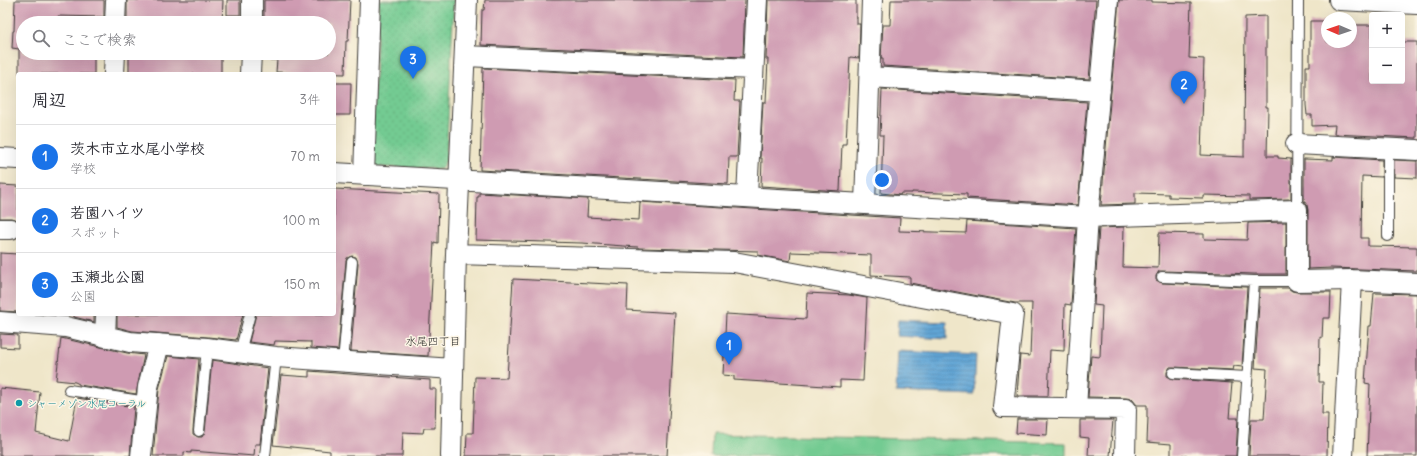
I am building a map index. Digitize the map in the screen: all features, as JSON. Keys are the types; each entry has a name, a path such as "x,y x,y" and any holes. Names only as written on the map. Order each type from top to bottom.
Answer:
{"street":[{"path":"115,16 116,0"},
{"path":"252,0 252,16"},
{"path":"364,175 370,0"},
{"path":"451,456 456,254 467,0"},
{"path":"747,196 757,0"},
{"path":"865,203 872,0"},
{"path":"1076,408 1088,216 1108,0"},
{"path":"1339,0 1413,2"},
{"path":"465,56 753,69"},
{"path":"114,60 114,72"},
{"path":"250,72 251,60"},
{"path":"870,77 1100,91"},
{"path":"1296,144 1417,150"},
{"path":"0,158 16,159"},
{"path":"336,173 1088,216 1297,210 1297,281 1352,280 1417,283"},
{"path":"456,254 734,262 1013,314 1003,407 1126,409 1125,456"},
{"path":"1343,456 1352,280"},
{"path":"105,337 106,316"},
{"path":"0,322 66,327 130,342 207,348 276,357 454,369"},
{"path":"141,456 148,387 159,344"}],"lane":[{"path":"1297,210 1296,144 1298,0"},
{"path":"1388,148 1388,236"},
{"path":"343,362 352,262"},
{"path":"1162,277 1254,281 1297,281"},
{"path":"1242,456 1254,281"},
{"path":"240,352 249,316"},
{"path":"199,431 207,348"},
{"path":"265,456 276,357"},
{"path":"1173,373 1247,377"},
{"path":"69,390 147,402"}],"green space":[{"path":"379,0 454,0 446,161 441,169 377,167 371,157"},
{"path":"712,434 1066,443 1066,456 711,456"}],"water":[{"path":"898,320 947,322 947,339 897,336"},
{"path":"898,351 976,355 974,395 896,392"}],"building":[{"path":"15,0 104,0 104,16 16,16 16,49 12,48"},
{"path":"127,0 223,0 222,16 127,16"},
{"path":"227,0 240,0 240,15 227,15"},
{"path":"264,0 350,0 348,41 346,41 345,74 336,74 336,72 276,72 277,60 336,60 336,16 264,16"},
{"path":"485,0 745,0 743,57 481,45 482,10 484,10"},
{"path":"768,0 856,0 857,24 860,24 859,58 850,57 846,144 842,144 840,191 761,186 762,158 760,158 763,102 766,102 768,59 766,59"},
{"path":"891,0 1096,0 1089,79 883,66 883,58 881,58 883,25 890,25"},
{"path":"1119,0 1152,0 1152,2 1191,3 1189,58 1204,59 1201,155 1244,157 1245,17 1266,16 1266,107 1268,107 1267,156 1278,156 1278,158 1291,159 1291,199 1249,200 1249,196 1203,195 1203,198 1169,197 1169,194 1135,193 1135,204 1101,205"},
{"path":"1310,21 1321,21 1321,48 1357,48 1357,25 1369,25 1369,84 1405,84 1405,42 1417,42 1417,138 1334,134 1335,125 1312,126 1312,115 1307,115 1306,105 1306,66 1310,66"},
{"path":"19,60 94,60 94,72 19,72"},
{"path":"129,60 221,60 221,72 129,72"},
{"path":"483,68 735,80 734,101 740,101 737,157 729,157 728,184 480,170"},
{"path":"336,83 351,83 350,115 336,115"},
{"path":"882,89 1087,102 1078,205 967,198 967,194 912,192 901,193 900,195 881,193 883,135 880,135"},
{"path":"1333,157 1382,160 1382,177 1362,176 1361,238 1368,238 1368,246 1417,247 1417,271 1331,268 1308,269 1308,210 1304,201 1304,159 1333,160"},
{"path":"1394,160 1417,161 1417,178 1394,177"},
{"path":"0,185 16,186 16,219 0,218"},
{"path":"336,189 439,194 438,243 434,242 428,356 351,351 358,263 356,257 352,256 347,258 346,261 338,350 311,348 311,342 275,341 274,345 249,342 256,316 336,316"},
{"path":"479,193 588,199 587,217 639,220 640,202 900,218 899,231 966,233 967,221 1076,228 1071,305 1065,304 1064,351 1050,350 1048,396 1017,396 1020,355 1030,356 1032,303 1015,303 910,283 910,277 871,275 871,255 791,252 790,261 758,255 758,251 638,248 582,243 476,240 477,197 479,197"},
{"path":"1286,222 1286,274 1159,271 1156,276 1156,280 1162,283 1247,287 1242,367 1234,366 1233,370 1170,367 1167,372 1167,376 1173,379 1232,383 1229,418 1238,418 1236,456 1171,456 1171,444 1147,442 1147,405 1137,405 1132,399 1126,398 1088,397 1091,356 1100,357 1102,306 1094,305 1099,228 1124,227 1123,267 1158,268 1159,233 1204,234 1204,239 1247,240 1248,223"},
{"path":"0,253 16,254 16,312 0,311"},
{"path":"513,279 628,285 627,310 675,313 667,456 466,456 467,433 473,433 475,377 507,378"},
{"path":"1260,288 1288,288 1297,292 1331,292 1330,318 1323,318 1322,338 1320,337 1319,382 1323,382 1322,414 1328,414 1327,456 1249,456 1251,419 1264,419 1267,369 1255,368"},
{"path":"807,293 849,295 867,298 863,381 840,380 840,387 734,380 734,376 723,375 726,314 806,319"},
{"path":"1374,293 1417,294 1417,456 1367,456 1370,384 1365,383 1369,326 1371,326"},
{"path":"94,316 94,322 74,317"},
{"path":"117,316 242,316 236,340 132,331 117,327"},
{"path":"0,334 18,335 18,348 0,347"},
{"path":"61,338 127,353 144,355 136,394 79,385 75,382 56,380"},
{"path":"168,356 199,359 193,430 193,434 198,437 202,437 205,432 212,360 268,368 260,444 255,444 254,456 191,451 191,453 184,452 184,456 153,456 159,389"},
{"path":"309,371 430,380 430,389 436,389 435,428 424,428 423,433 403,432 402,456 330,456 330,451 273,445 281,375 309,377"},
{"path":"0,388 40,392 36,433 69,441 77,398 134,407 130,456 0,456"},
{"path":"1017,419 1048,419 1047,435 1016,433"},
{"path":"1080,420 1113,420 1110,456 1088,456 1089,438 1080,437"}],"place":[{"name":"玉瀬北公園","path":"413,79"},
{"name":"若園ハイツ","path":"1184,104"},
{"name":"茨木市立水尾小学校","path":"729,365"},
{"name":"シャーメゾン水尾コーラル","path":"19,403"}],"district":[{"name":"水尾四丁目","path":"433,341"}]}
